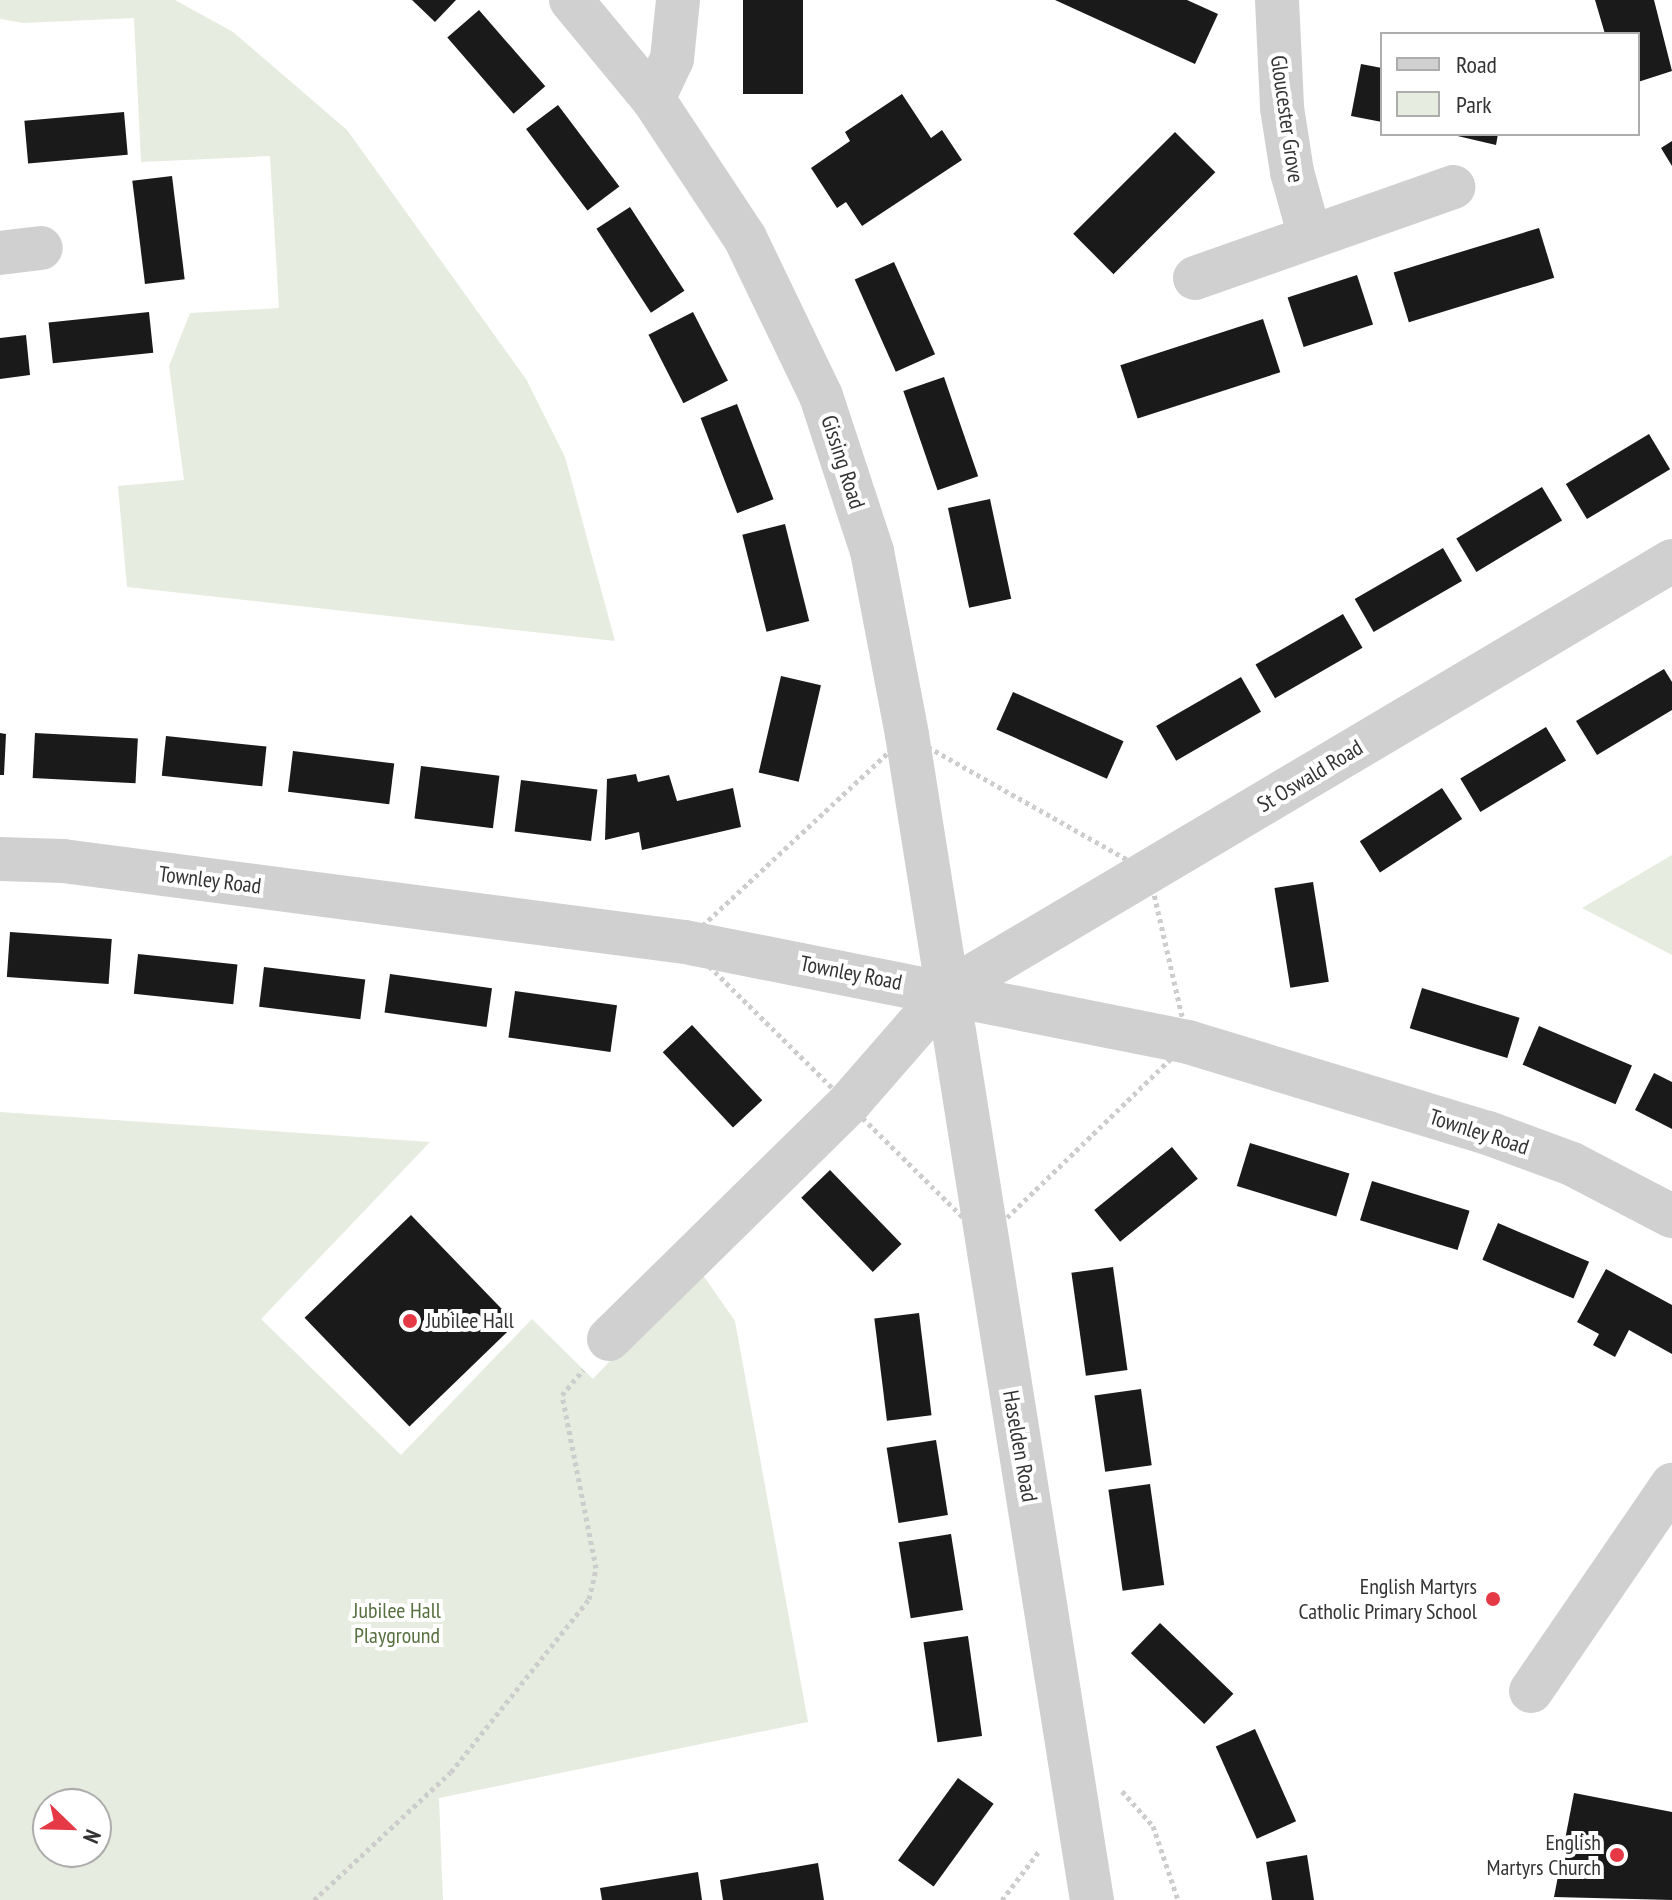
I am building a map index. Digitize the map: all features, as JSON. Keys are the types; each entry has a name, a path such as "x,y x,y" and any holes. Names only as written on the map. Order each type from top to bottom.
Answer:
{"street":[{"name":"Gissing Road","path":"571,0 653,99 745,238 821,396 872,551 904,719 947,991"},
{"path":"653,99 672,59 678,0"},
{"name":"Gloucester Grove","path":"1277,0 1284,121 1310,237"},
{"path":"1195,278 1453,187"},
{"name":"St Oswald Road","path":"609,1339 850,1102 947,991 1672,561"},
{"name":"Townley Road","path":"0,859 63,861 670,940 947,991 1188,1042 1488,1133 1572,1164 1672,1216"},
{"name":"Haselden Road","path":"947,991 1092,1900"},
{"path":"1531,1691 1672,1485"}],"path":[{"path":"314,1900 451,1772 589,1599 596,1568 562,1395 609,1339"},
{"path":"1068,1748 1115,1784 1153,1826 1178,1900"}],"green space":[{"path":"0,0 175,0 233,32 347,130 526,379 565,457 615,641 127,587 118,486 184,480 169,366 190,313 279,308 270,156 141,162 134,18 24,23 0,19"},
{"path":"1672,855 1672,955 1582,908"},
{"name":"Jubilee Hall Playground","path":"0,1112 430,1142 261,1319 401,1455 532,1319 593,1379 698,1268 735,1321 808,1722 439,1798 443,1900 0,1900"}],"building":[{"path":"412,0 456,0 435,22"},
{"path":"743,0 803,0 803,94 743,94"},
{"path":"1055,0 1187,0 1218,14 1195,64"},
{"path":"1595,0 1654,0 1672,71 1640,81 1640,32 1604,32"},
{"path":"479,10 545,86 514,114 447,38"},
{"path":"1361,64 1380,68 1380,122 1351,116"},
{"path":"902,94 931,138 942,130 962,160 862,226 846,202 837,208 811,168 850,141 845,132"},
{"path":"558,105 619,186 587,211 526,129"},
{"path":"124,112 128,155 28,164 24,121"},
{"path":"1175,132 1215,172 1113,274 1073,234"},
{"path":"1458,136 1498,136 1496,145"},
{"path":"1672,141 1672,166 1661,148"},
{"path":"172,176 185,279 145,284 132,181"},
{"path":"630,207 684,291 651,313 596,229"},
{"path":"1539,228 1554,278 1409,322 1394,272"},
{"path":"894,262 935,354 896,372 855,279"},
{"path":"1357,275 1373,324 1304,347 1288,298"},
{"path":"149,312 153,353 53,363 49,323"},
{"path":"693,312 728,381 683,403 648,335"},
{"path":"1263,319 1280,372 1138,419 1120,365"},
{"path":"26,335 30,375 0,379 0,338"},
{"path":"944,377 978,476 938,490 903,391"},
{"path":"737,404 774,499 737,513 701,418"},
{"path":"1649,434 1670,469 1587,519 1566,484"},
{"path":"1542,487 1562,520 1476,572 1456,539"},
{"path":"990,499 1011,599 969,608 948,508"},
{"path":"785,524 809,621 766,632 742,535"},
{"path":"1443,548 1462,581 1374,632 1355,599"},
{"path":"1343,614 1362,648 1275,698 1256,664"},
{"path":"1664,669 1672,682 1672,710 1597,755 1576,721"},
{"path":"781,676 821,685 799,782 759,772"},
{"path":"1241,677 1261,712 1176,761 1156,726"},
{"path":"1013,692 1124,741 1107,779 996,729"},
{"path":"1546,727 1566,760 1480,812 1460,779"},
{"path":"0,733 6,734 4,775 0,775"},
{"path":"35,733 138,738 136,783 33,778"},
{"path":"166,736 266,747 262,786 162,776"},
{"path":"293,751 394,763 389,804 288,792"},
{"path":"421,766 499,776 493,828 415,819"},
{"path":"636,774 638,782 669,775 677,801 733,788 741,827 642,850 639,832 605,840 607,779"},
{"path":"521,780 597,789 591,841 515,832"},
{"path":"1442,788 1462,819 1380,872 1360,841"},
{"path":"1313,882 1329,982 1290,988 1274,888"},
{"path":"10,932 112,939 109,984 7,977"},
{"path":"138,954 237,964 233,1004 134,994"},
{"path":"264,967 365,979 360,1019 259,1007"},
{"path":"390,974 492,988 487,1027 385,1013"},
{"path":"1422,988 1520,1018 1507,1058 1410,1028"},
{"path":"515,991 617,1005 610,1052 508,1038"},
{"path":"692,1025 762,1100 733,1128 663,1052"},
{"path":"1539,1026 1632,1065 1616,1104 1523,1065"},
{"path":"1654,1073 1672,1082 1672,1129 1635,1110"},
{"path":"1250,1143 1349,1173 1336,1216 1237,1186"},
{"path":"1172,1147 1198,1179 1120,1242 1094,1210"},
{"path":"830,1170 902,1244 873,1272 801,1198"},
{"path":"1372,1181 1470,1211 1458,1250 1360,1220"},
{"name":"Jubilee Hall","path":"411,1215 516,1324 409,1426 305,1318"},
{"path":"1498,1223 1589,1262 1574,1299 1482,1260"},
{"path":"1113,1267 1127,1370 1086,1376 1071,1273"},
{"path":"1606,1269 1672,1305 1672,1354 1629,1330 1615,1357 1593,1345 1599,1334 1577,1322"},
{"path":"919,1313 932,1415 887,1421 874,1318"},
{"path":"1141,1389 1152,1465 1105,1472 1094,1396"},
{"path":"936,1440 948,1515 899,1523 887,1448"},
{"path":"1150,1484 1164,1585 1123,1591 1108,1490"},
{"path":"951,1534 963,1610 911,1618 899,1542"},
{"path":"1160,1623 1233,1694 1204,1724 1131,1653"},
{"path":"968,1636 982,1736 937,1742 923,1642"},
{"path":"1255,1729 1296,1821 1257,1839 1216,1746"},
{"path":"958,1778 994,1804 934,1886 898,1861"},
{"name":"English Martyrs Church","path":"1574,1793 1672,1812 1672,1900 1554,1897"},
{"path":"1307,1855 1314,1900 1272,1900 1266,1862"},
{"path":"818,1863 824,1900 723,1900 720,1880"},
{"path":"698,1872 702,1900 602,1900 600,1888"}],"place":[{"name":"Jubilee Hall","path":"410,1321"},
{"name":"English Martyrs Catholic Primary School","path":"1493,1599"},
{"name":"English Martyrs Church","path":"1617,1855"}]}
